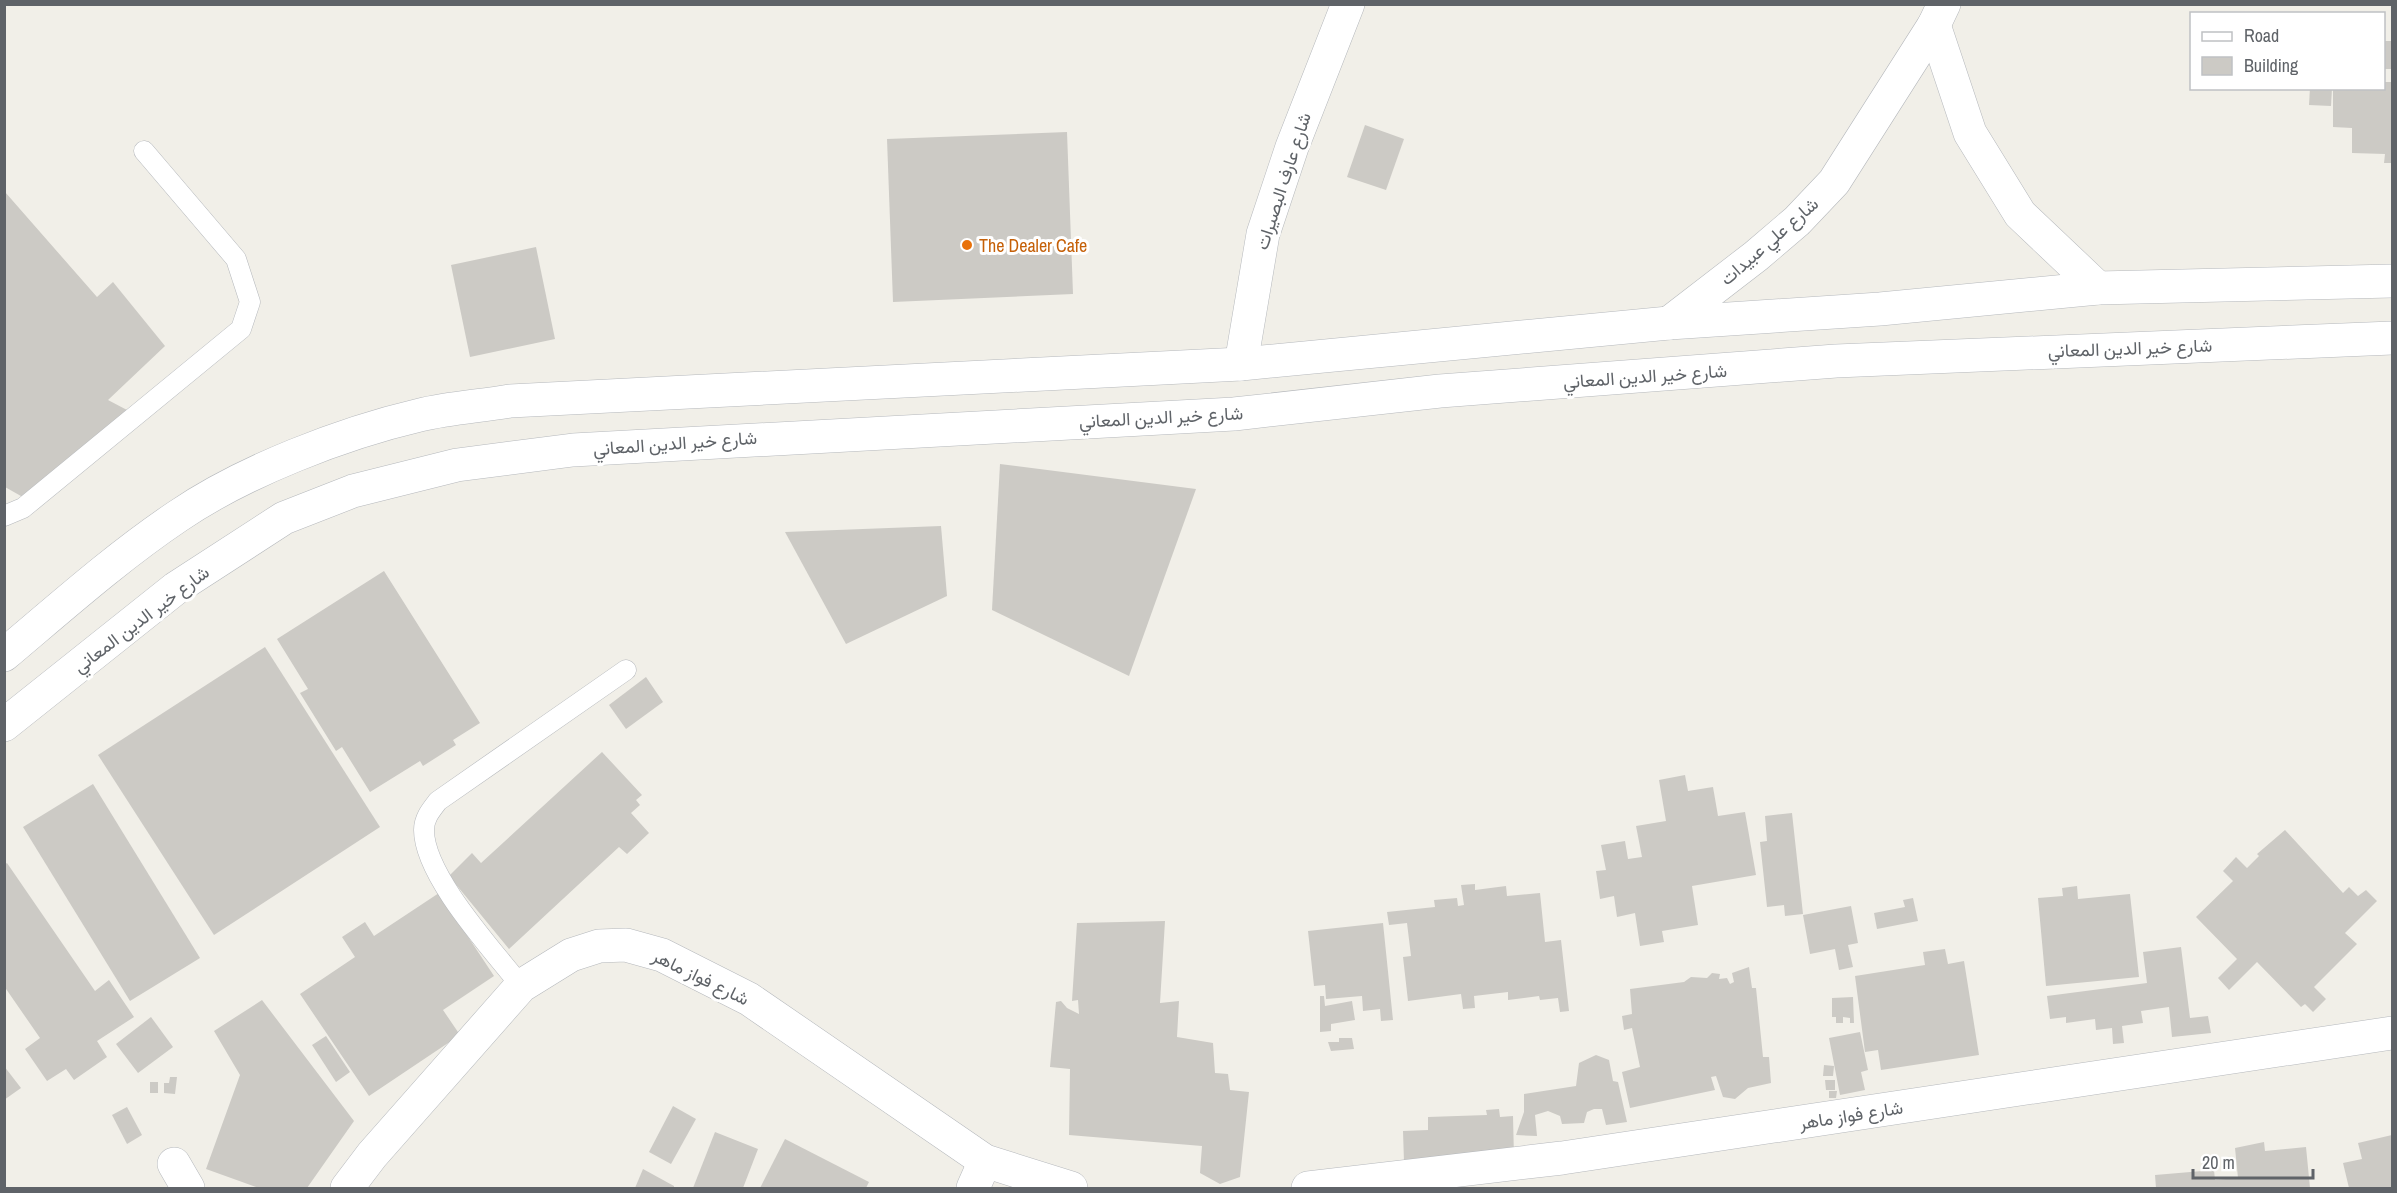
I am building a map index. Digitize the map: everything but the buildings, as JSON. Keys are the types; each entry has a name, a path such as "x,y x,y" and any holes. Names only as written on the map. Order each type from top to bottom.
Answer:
{"street":[{"name":"شارع عارف البصيرات","path":"1241,364 1263,234 1292,147 1348,4"},
{"name":"شارع علي عبيدات","path":"1939,15 1970,133 2020,214 2098,288"},
{"name":"شارع علي عبيدات","path":"1669,323 1756,256 1797,221 1834,182 1939,15"},
{"path":"4,655 120,558 179,515 243,478 314,449 421,415 510,401 1241,364 1669,323 1880,309 2098,288 2392,281"},
{"name":"شارع خير الدين المعاني","path":"4,724 177,588 284,518 353,491 457,465 573,450 1234,414 1440,392 1836,361 2392,338"},
{"name":"شارع فواز ماهر","path":"347,1188 372,1155 521,986 571,955 599,946 626,945 662,955 749,999 979,1175 1071,1188"},
{"name":"شارع فواز ماهر","path":"1308,1188 1562,1158 2392,1034"}],"lane":[{"path":"4,516 23,508 240,329 250,302 236,259 144,151"},
{"path":"521,986 439,876 426,844 424,829 427,816 438,801 626,670"}],"place":[{"name":"The Dealer Cafe","path":"967,245"}]}
